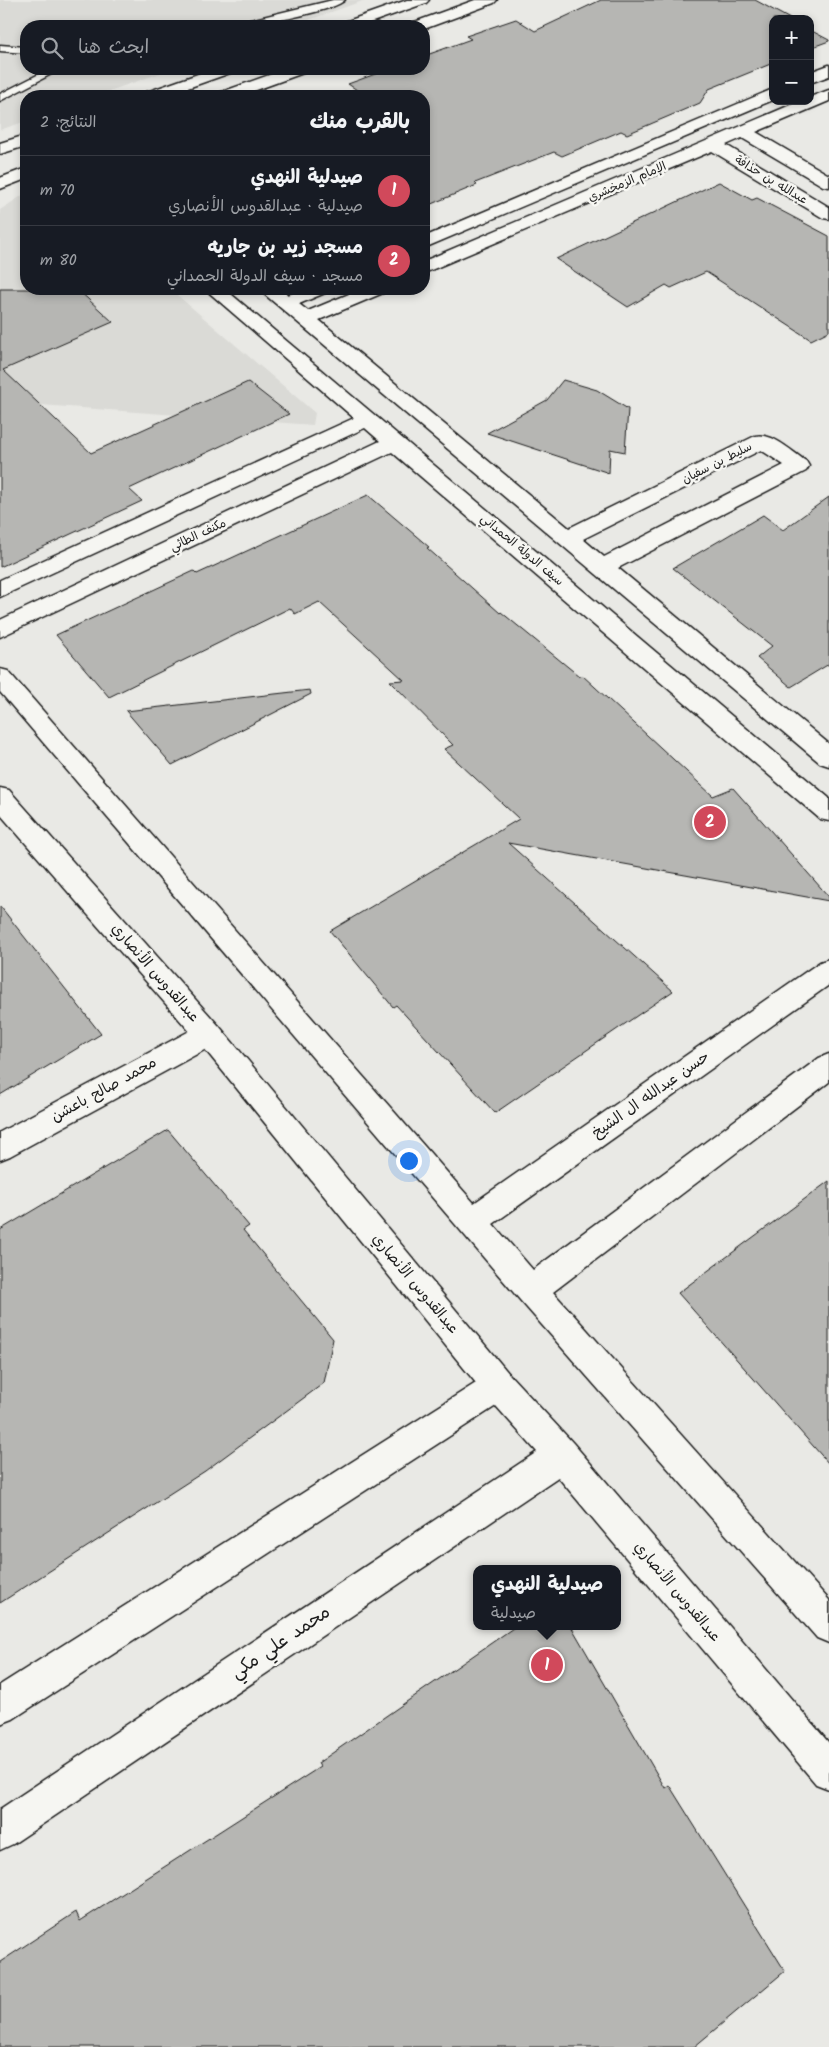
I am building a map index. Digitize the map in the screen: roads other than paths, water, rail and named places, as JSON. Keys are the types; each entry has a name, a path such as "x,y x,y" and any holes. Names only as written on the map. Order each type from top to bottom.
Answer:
{"street":[{"path":"364,20 421,0"},
{"path":"430,21 488,0"},
{"path":"814,76 829,70"},
{"path":"167,90 210,75"},
{"path":"242,90 283,75"},
{"name":"الإمام الزمخشري","path":"430,265 829,95"},
{"name":"الإمام الزمخشري","path":"430,240 769,96"},
{"name":"عبدالله بن حذافة","path":"744,132 829,182"},
{"path":"0,149 20,142"},
{"name":"عبدالله بن حذافة","path":"714,145 829,214"},
{"path":"0,184 20,176"},
{"name":"سيف الدولة الحمداني","path":"221,295 829,812"},
{"path":"279,295 829,757"},
{"path":"306,319 362,295"},
{"path":"0,589 367,420"},
{"name":"سليط بن سفيان","path":"567,538 762,441 800,466 602,567"},
{"name":"مكنف الطائي","path":"0,628 396,442"},
{"path":"0,677 531,1290 829,1626"},
{"name":"عبدالقدوس الأنصاري","path":"0,797 209,1034 499,1386 561,1455 829,1771"},
{"name":"حسن عبدالله ال الشيخ","path":"472,1221 829,970"},
{"name":"محمد صالح باعشن","path":"0,1147 209,1034"},
{"path":"531,1290 829,1066"},
{"path":"0,1706 499,1386"},
{"name":"محمد علي مكي","path":"0,1831 561,1455"}],"lane":[{"path":"264,20 330,5 340,0"},
{"path":"0,48 20,50"},
{"path":"0,98 44,75"}],"place":[{"name":"مسجد زيد بن جاريه","path":"710,822"},
{"name":"صيدلية النهدي","path":"547,1665"}]}
